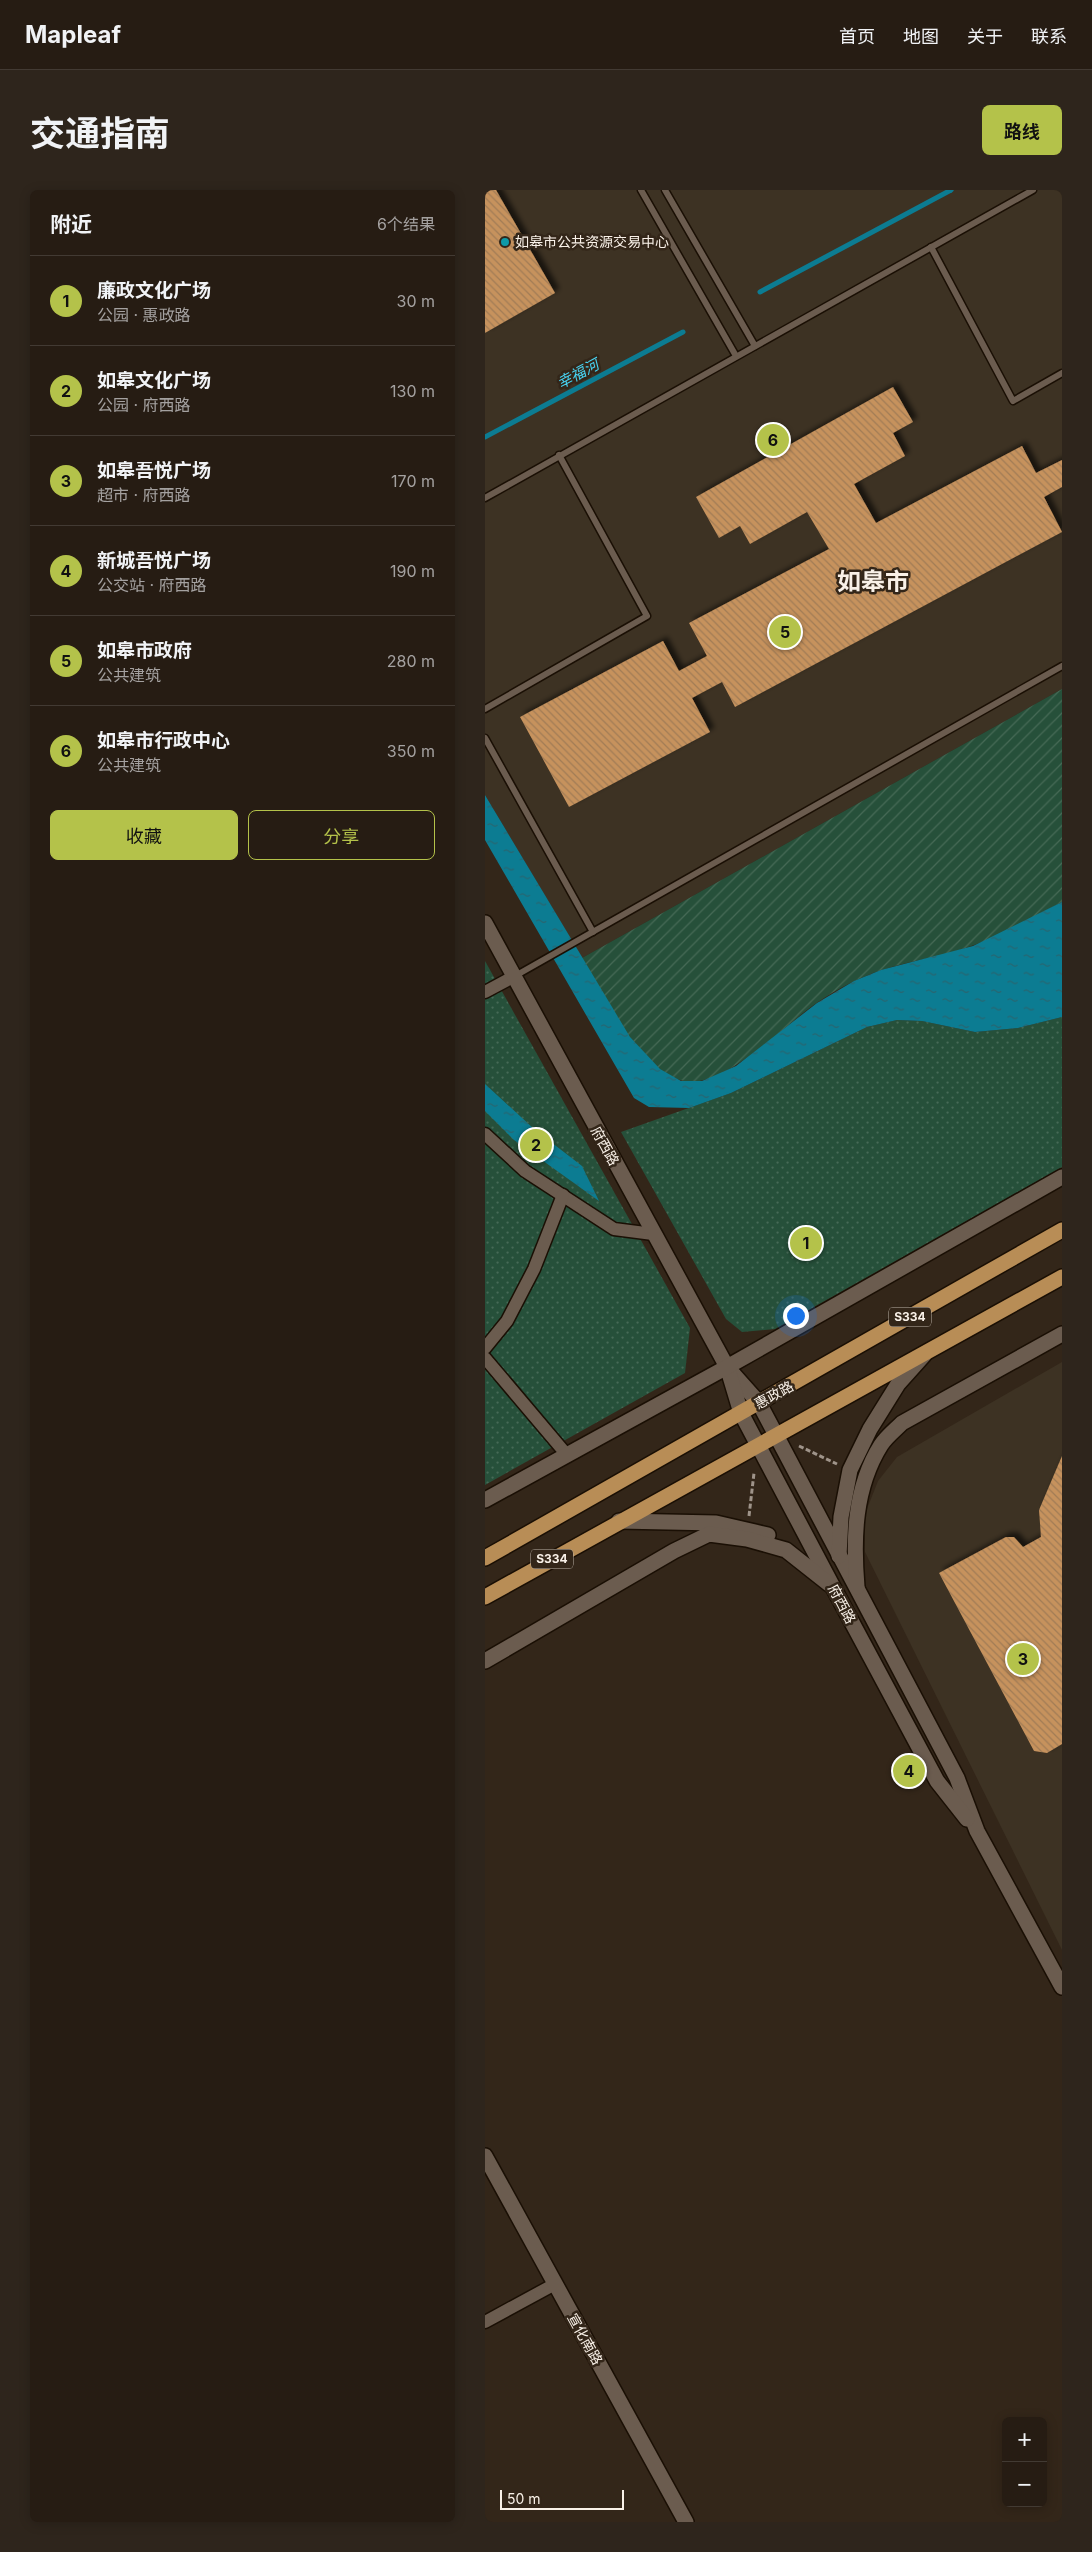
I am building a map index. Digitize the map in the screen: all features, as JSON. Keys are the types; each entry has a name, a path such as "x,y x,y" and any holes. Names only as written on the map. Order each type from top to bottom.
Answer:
{"main road":[{"name":"惠政路","path":"485,1558 759,1404 1062,1230"},
{"name":"S334","path":"485,1597 1062,1277"}],"street":[{"name":"府西路","path":"485,923 727,1367 759,1404 776,1435 839,1558 957,1778 977,1831 1062,1986"},
{"path":"485,992 513,977"},
{"path":"485,1134 525,1171 614,1229 653,1234"},
{"path":"485,1500 727,1367 1062,1177"},
{"path":"485,1348 507,1321 534,1269 563,1196"},
{"path":"858,1593 854,1556 855,1517 866,1478 881,1444 902,1424 1062,1334"},
{"path":"839,1558 841,1517 850,1470 870,1429 898,1384 925,1353"},
{"path":"485,1358 567,1455"},
{"name":"府西路","path":"727,1367 741,1413 937,1781 977,1831"},
{"path":"619,1521 716,1523 747,1529 787,1541 819,1560"},
{"path":"485,1661 666,1556 709,1534 747,1539 787,1550 833,1587"},
{"name":"宣化南路","path":"485,2156 685,2522"},
{"path":"485,2322 555,2284"}],"lane":[{"path":"641,190 735,356"},
{"path":"665,190 755,346"},
{"path":"485,498 1033,190"},
{"path":"931,247 1013,401 1062,373"},
{"path":"485,709 647,616 559,455"},
{"path":"513,977 1062,666"},
{"path":"485,738 593,932"}],"path":[{"path":"776,1435 850,1470"},
{"path":"747,1529 758,1445"}],"shaded area":[{"path":"485,190 1062,190 1062,689 582,958 485,795"},
{"path":"1062,1362 1062,1950 865,1552 865,1514 878,1481 897,1457"}],"green space":[{"path":"1062,689 1062,902 985,941 951,953 882,970 833,992 752,1054 714,1077 696,1082 680,1080 664,1072 635,1045 611,1009 582,958"},
{"path":"485,961 690,1328 685,1373 485,1485"},
{"path":"1062,1017 1062,1167 775,1329 742,1332 726,1319 621,1132 731,1093 867,1027 897,1020 922,1021 975,1032 1018,1028"}],"water":[{"path":"485,795 630,1037 660,1069 681,1081 702,1081 736,1066 817,1003 854,981 881,970 973,946 1062,902 1062,1017 1018,1028 975,1032 922,1021 897,1020 867,1027 731,1093 689,1108 649,1107 634,1098 485,840"},
{"path":"485,1084 534,1129 582,1166 599,1201 514,1140 485,1111"}],"building":[{"name":"如皋市公共资源交易中心","path":"485,190 496,190 555,293 485,333"},
{"path":"893,387 913,422 893,433 905,456 854,484 876,523 1022,446 1036,473 1062,460 1062,487 1044,497 1062,532 735,707 722,682 692,698 710,732 569,807 520,717 663,641 679,671 707,656 689,623 829,549 807,512 750,544 740,526 719,538 696,497"},
{"path":"1062,1456 1062,1744 1047,1753 1034,1751 939,1573 1006,1537 1014,1537 1023,1547 1041,1537 1039,1510"}],"waterway":[{"name":"幸福河","path":"760,292 951,190"},
{"name":"幸福河","path":"485,437 683,332"}],"place":[{"name":"如皋市公共资源交易中心","path":"505,242"},
{"name":"如皋市行政中心","path":"773,440"},
{"name":"如皋市政府","path":"785,632"},
{"name":"如皋文化广场","path":"536,1145"},
{"name":"廉政文化广场","path":"806,1243"},
{"name":"如皋吾悦广场","path":"1023,1659"},
{"name":"新城吾悦广场","path":"909,1771"}],"district":[{"name":"如皋市","path":"873,582"}]}
